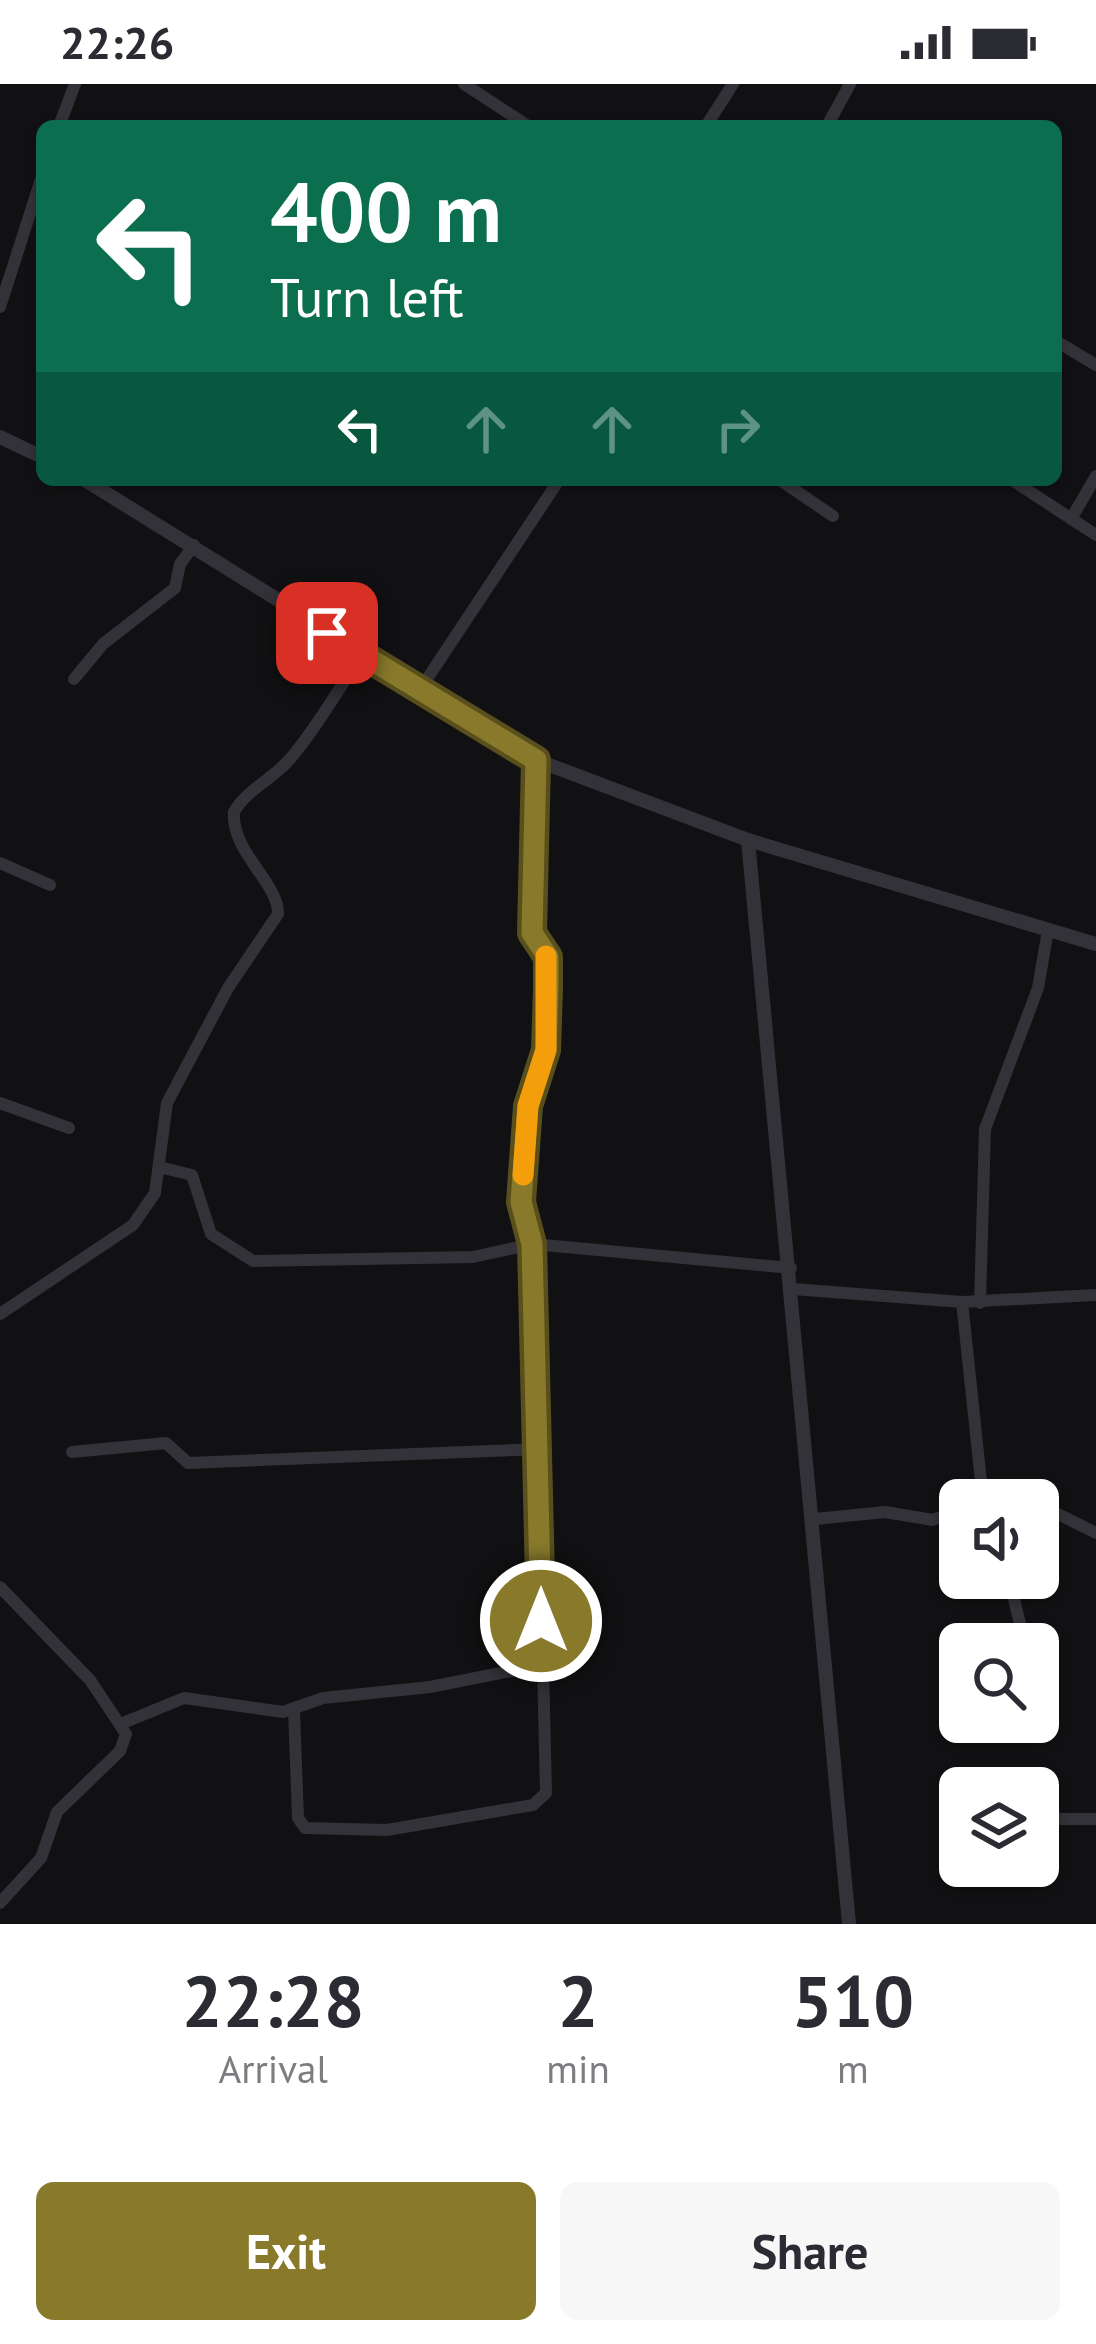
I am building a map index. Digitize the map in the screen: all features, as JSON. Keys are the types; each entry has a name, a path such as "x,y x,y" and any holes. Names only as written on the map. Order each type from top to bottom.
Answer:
{"street":[{"path":"60,120 75,84"},
{"path":"464,84 519,120"},
{"path":"710,120 733,84"},
{"path":"830,120 850,84"},
{"path":"0,307 36,195"},
{"path":"1062,345 1096,365"},
{"path":"0,436 36,454"},
{"path":"1071,519 1096,476"},
{"path":"101,486 419,691 536,760 748,840 1096,944"},
{"path":"419,691 555,486"},
{"path":"789,486 833,515"},
{"path":"1021,486 1096,536"},
{"path":"74,680 103,644 175,588 180,564 194,545"},
{"path":"0,1313 133,1226 155,1193 167,1103 220,1002 278,914 275,898 233,825 234,812 241,798 265,785 292,757 362,655"},
{"path":"294,1710 298,1818 304,1828 388,1830 533,1805 546,1793 532,1244 521,1202 528,1106 546,1050 548,957 532,933 536,760"},
{"path":"748,840 849,1924"},
{"path":"0,863 50,885"},
{"path":"980,1303 985,1129 1029,1016 1048,930"},
{"path":"0,1103 69,1128"},
{"path":"159,1167 192,1175 211,1234 253,1261 473,1257 532,1244 791,1268"},
{"path":"793,1289 980,1303 1096,1295"},
{"path":"962,1302 985,1479"},
{"path":"72,1452 166,1443 187,1462 202,1463 539,1449"},
{"path":"814,1519 885,1512 939,1518"},
{"path":"1059,1515 1096,1534"},
{"path":"0,1587 90,1680 123,1723 126,1743 57,1812 41,1858 0,1903"},
{"path":"123,1723 184,1698 294,1710 323,1698 430,1687 541,1665"},
{"path":"1059,1819 1096,1819"}],"slow traffic":[{"path":"523,1175 528,1106 546,1050 546,956"}],"route":[{"path":"327,633 536,760 532,933 548,957 548,1018 544,1061 536,1072 528,1106 521,1202 532,1244 541,1621"}]}
